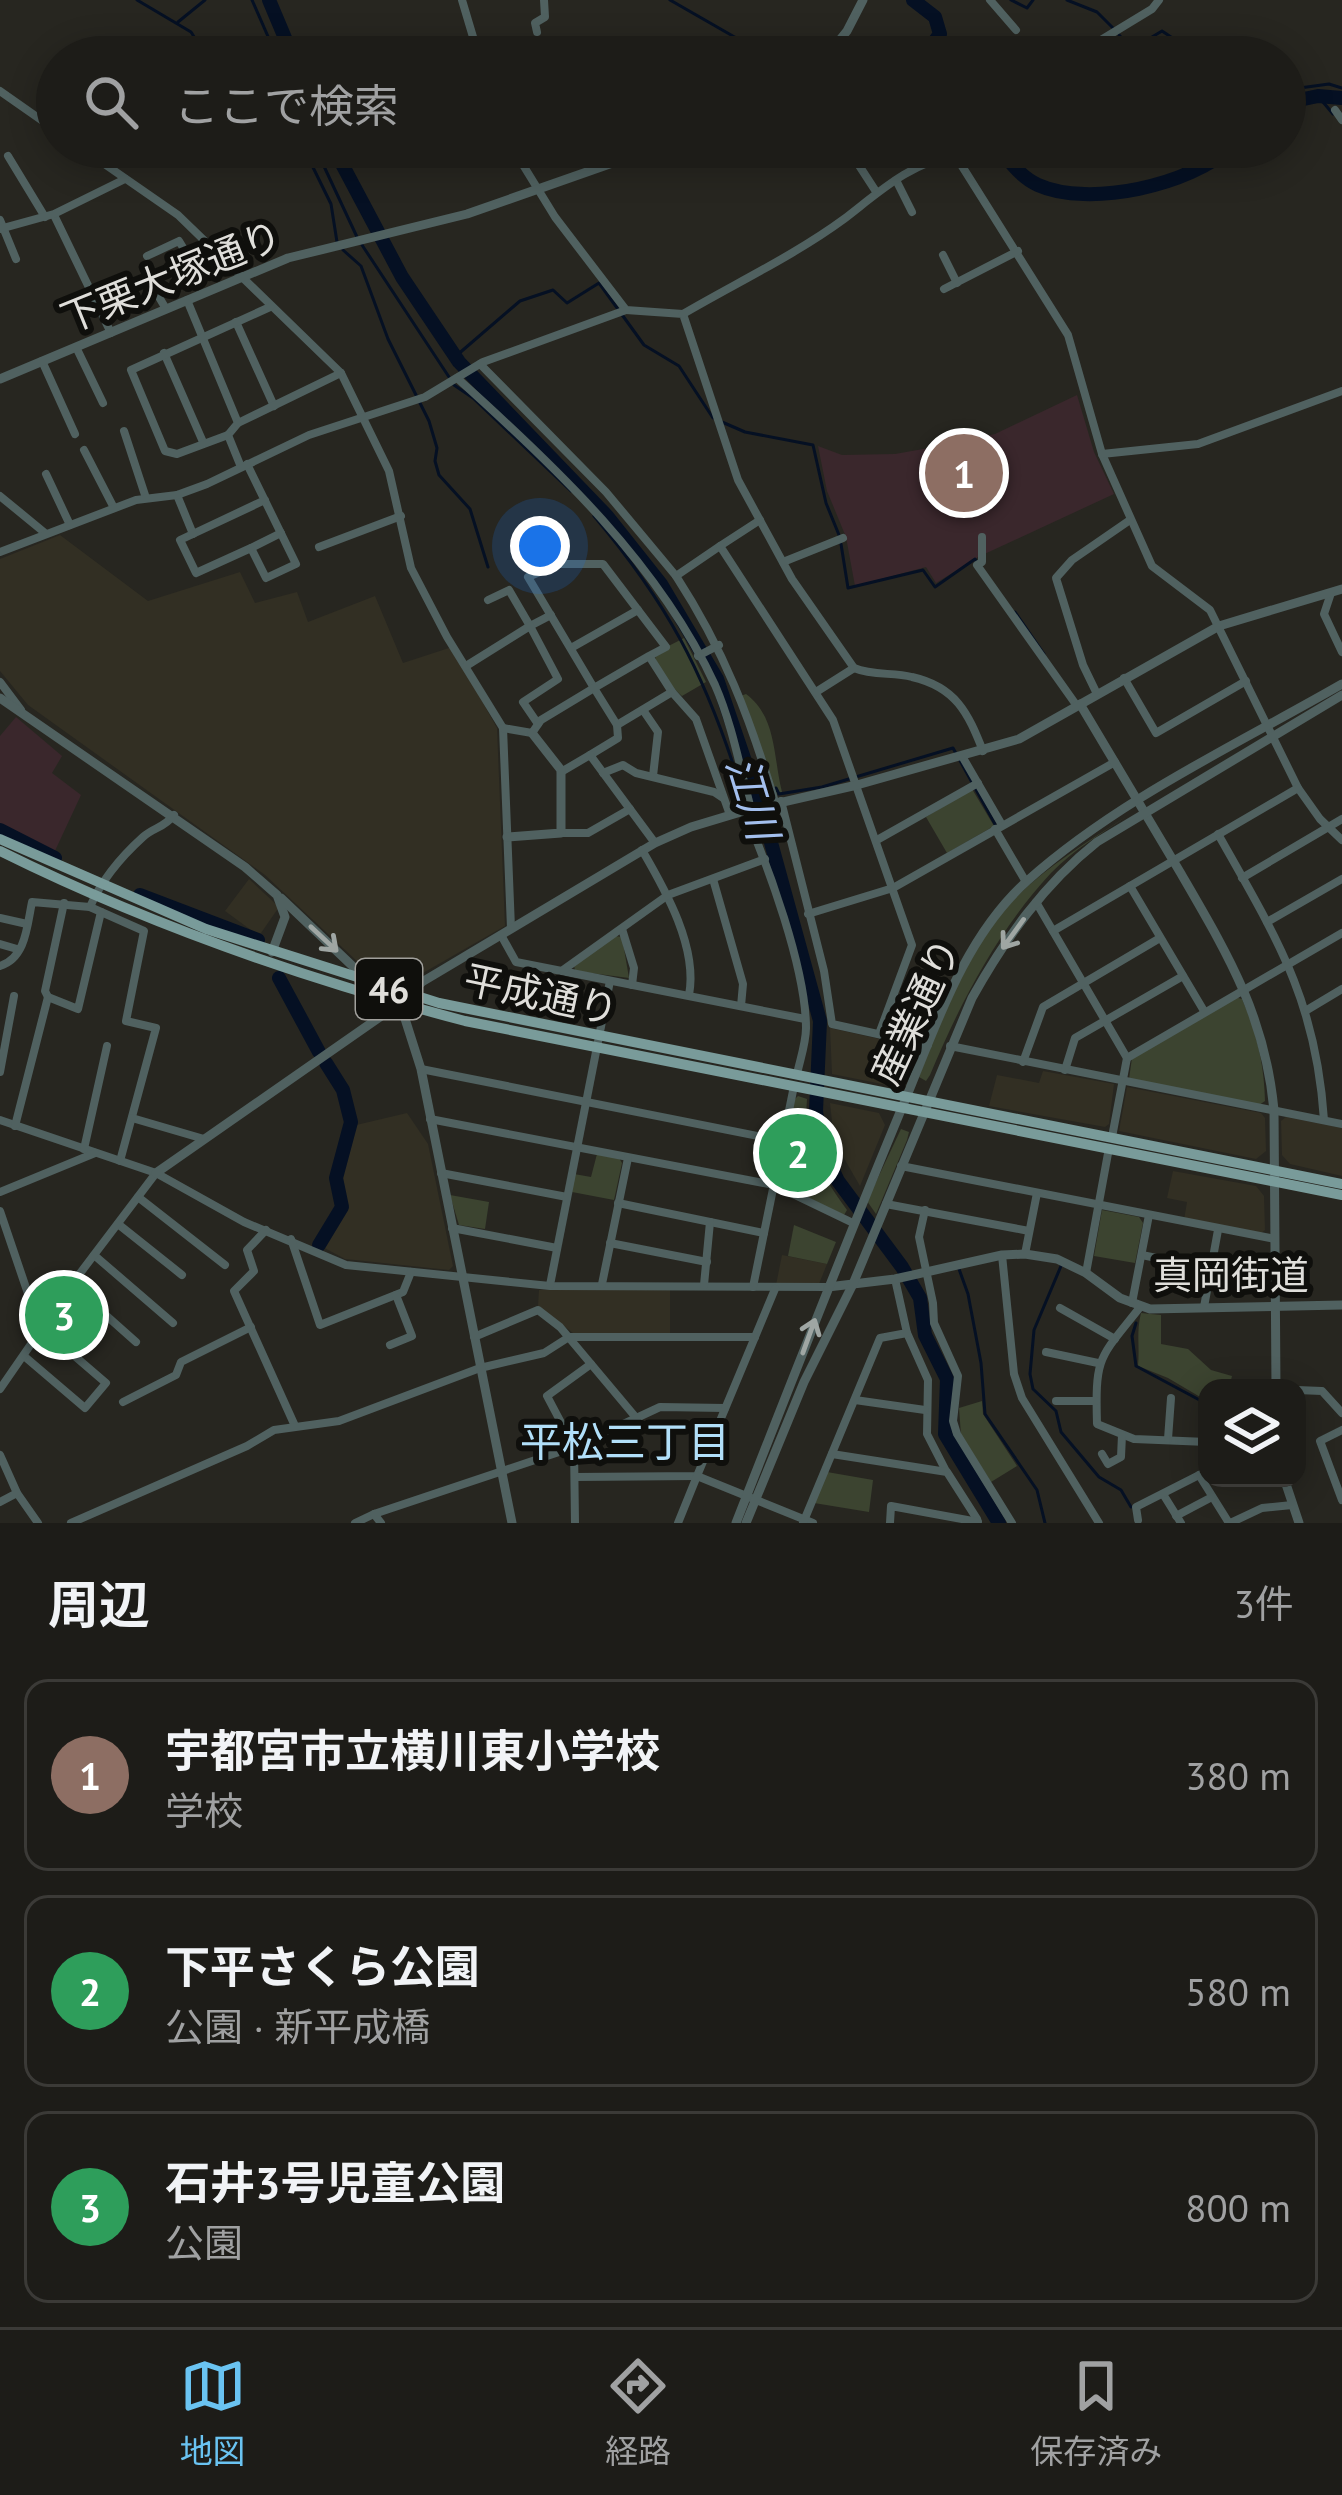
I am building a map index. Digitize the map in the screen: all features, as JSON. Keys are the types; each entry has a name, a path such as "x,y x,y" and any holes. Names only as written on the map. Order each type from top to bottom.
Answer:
{"main road":[{"name":"平成通り","path":"0,839 95,897"},
{"name":"平成通り","path":"0,851 95,897 403,999 802,1082"},
{"name":"平成通り","path":"270,957 371,984 403,999"},
{"name":"46","path":"802,1082 1274,1175 1342,1184"},
{"name":"46","path":"1274,1175 1342,1195"}],"street":[{"path":"462,0 473,36"},
{"path":"537,32 535,23 544,17 544,0"},
{"path":"843,36 863,0"},
{"path":"990,0 1016,30"},
{"path":"1107,36 1159,0"},
{"path":"0,91 36,116"},
{"path":"1335,110 1342,120"},
{"path":"8,156 50,216 111,332"},
{"path":"110,168 178,215 244,275 341,373 365,419 389,471 411,568 503,728 506,933 516,962 805,1019"},
{"path":"526,168 554,217 626,310"},
{"path":"540,189 599,168"},
{"path":"861,168 875,190"},
{"path":"0,552 114,508 177,495 309,435 425,398 480,364 626,310 683,314 843,219 875,190 922,168"},
{"path":"968,168 1068,335 1102,454 1152,566 1210,610 1298,788 1342,840"},
{"path":"16,260 1,226 50,216 125,179"},
{"path":"896,180 912,212"},
{"name":"下栗大塚通り","path":"0,379 288,258 467,214 540,189"},
{"path":"147,256 179,241 190,259"},
{"path":"177,266 214,248"},
{"path":"944,289 1018,251"},
{"path":"944,255 957,283"},
{"path":"145,273 166,309"},
{"path":"187,300 238,423"},
{"path":"271,307 130,370 165,451 177,454 228,435 238,423 341,373"},
{"path":"683,314 738,480 783,562 854,668"},
{"path":"236,322 274,406"},
{"path":"76,347 103,403"},
{"path":"164,353 203,442"},
{"path":"42,361 75,434"},
{"path":"480,364 606,492 676,576 719,645 742,695 776,802 824,971 832,1024 928,1045"},
{"path":"458,377 602,518 666,598 722,707 800,982 806,1031 802,1082 784,1141 753,1287"},
{"path":"1102,454 1198,444 1341,391"},
{"path":"124,431 146,498"},
{"path":"228,435 296,564 266,578 251,548"},
{"path":"84,450 114,508"},
{"path":"46,473 70,525"},
{"path":"177,495 193,534"},
{"path":"0,496 46,534"},
{"path":"265,500 180,540 196,573 280,532"},
{"path":"320,547 401,516"},
{"path":"676,576 760,520"},
{"path":"1097,694 1056,578 1072,560 1130,520"},
{"path":"982,537 982,562 977,565 1115,762 1245,988 1270,1069 1274,1111 1276,1379"},
{"path":"783,562 842,538"},
{"path":"720,546 832,720 878,840 912,945 879,1034"},
{"path":"503,728 535,728 595,688 666,647 603,564 557,564 528,577 595,688 616,725 618,738 561,772"},
{"path":"488,600 509,590 558,679 523,702 561,772 561,832"},
{"path":"0,1387 156,1173 403,999 642,850 749,809 857,785 1019,739 1219,626 1332,593"},
{"path":"1332,593 1324,614 1342,652"},
{"path":"571,648 638,610"},
{"path":"466,666 551,615"},
{"path":"698,656 719,645"},
{"path":"649,656 696,719 730,815"},
{"path":"816,692 854,668 915,677 966,708 982,751"},
{"path":"1124,678 1156,734 1246,681"},
{"path":"0,682 22,712"},
{"name":"産業通り","path":"746,1523 751,1498 863,1197 970,956 1000,910 1025,882 1342,684"},
{"path":"616,725 672,692"},
{"name":"産業通り","path":"1270,731 1342,695"},
{"path":"0,698 174,815 277,895 285,917 270,957"},
{"path":"643,710 658,732 653,776"},
{"path":"590,755 656,843"},
{"path":"962,756 1025,882"},
{"path":"808,914 893,888 1115,762"},
{"path":"603,773 623,765 724,799"},
{"path":"878,840 978,783"},
{"path":"1053,931 1298,788"},
{"name":"産業通り","path":"736,1523 853,1284 950,1046 991,963 1066,866 1141,806"},
{"path":"507,837 588,833 630,809"},
{"path":"0,966 10,963 19,949 32,902 95,897 147,832 164,828 174,815"},
{"path":"1242,878 1342,819"},
{"path":"1217,834 1268,922 1307,1010 1316,1044 1324,1120"},
{"path":"642,850 668,895 692,976 688,995"},
{"path":"562,971 668,895 765,859"},
{"path":"713,879 743,984 741,1006"},
{"path":"1268,922 1339,885"},
{"path":"1130,886 1204,1011"},
{"name":"46","path":"277,895 371,984"},
{"path":"48,997 78,1009 101,912 95,897"},
{"path":"1036,902 1127,1058 1086,1273"},
{"path":"15,1126 48,997 45,991 64,903"},
{"path":"101,912 144,932 126,1021 156,1028 120,1161"},
{"path":"0,917 27,925"},
{"path":"622,928 634,968 632,985"},
{"path":"1127,1058 1342,933"},
{"path":"1023,1062 1042,1007 1160,938"},
{"path":"0,944 19,949"},
{"path":"1065,1070 1071,1042 1183,976"},
{"path":"550,1286 610,981"},
{"path":"1307,1010 1342,989"},
{"path":"0,1072 14,996"},
{"path":"403,999 512,1523"},
{"path":"84,1149 107,1046"},
{"path":"950,1046 1342,1124"},
{"path":"421,1069 784,1141"},
{"path":"132,1118 205,1139"},
{"path":"430,1119 774,1185 854,1221"},
{"path":"0,1120 156,1173 198,1200 346,1265 550,1286 775,1289 897,1279 907,1333 928,1380 925,1410 932,1447 978,1521"},
{"path":"0,1192 96,1153"},
{"path":"602,1284 628,1159"},
{"path":"901,1166 1275,1239"},
{"path":"441,1173 567,1197"},
{"path":"1025,1254 1037,1193"},
{"path":"138,1197 225,1265"},
{"path":"619,1204 764,1233"},
{"path":"886,1204 1029,1231"},
{"path":"0,1210 41,1329 106,1383 85,1408 24,1355"},
{"path":"925,1210 919,1237 922,1274 934,1323 958,1376 953,1421 1012,1523"},
{"path":"1149,1215 1136,1305 1098,1363 1097,1424 1134,1439 1198,1441"},
{"path":"704,1286 710,1222"},
{"path":"118,1224 182,1275"},
{"path":"452,1228 557,1248"},
{"path":"266,1230 247,1250 254,1271 234,1291 295,1427"},
{"path":"1204,1307 1218,1230"},
{"path":"291,1239 320,1325 403,1292 410,1272"},
{"path":"610,1243 707,1262"},
{"name":"真岡街道","path":"897,1279 1025,1254 1057,1259 1136,1305 1171,1310 1342,1305"},
{"path":"94,1255 173,1323"},
{"path":"1002,1255 1014,1374 1022,1398 1100,1523"},
{"path":"1142,1255 1209,1269"},
{"path":"665,1523 678,1523 775,1289"},
{"path":"390,1345 412,1336 396,1295"},
{"path":"62,1299 81,1313 91,1302 136,1342"},
{"path":"1060,1308 1115,1339"},
{"path":"474,1337 538,1310 569,1337 638,1420"},
{"path":"122,1402 176,1375 181,1362 251,1328"},
{"path":"803,1522 880,1338 907,1333"},
{"path":"70,1523 248,1446 274,1430 339,1420 480,1368 544,1353 569,1337 755,1337"},
{"path":"1046,1352 1098,1363"},
{"path":"575,1523 574,1447 547,1396 591,1364"},
{"path":"1306,1390 1322,1391 1342,1413"},
{"path":"1168,1439 1171,1398"},
{"path":"855,1400 925,1410"},
{"path":"1056,1401 1096,1401"},
{"path":"356,1523 574,1447 660,1407 725,1408"},
{"path":"1342,1430 1320,1441 1342,1500"},
{"path":"1102,1454 1108,1464 1121,1456 1123,1435"},
{"path":"832,1454 947,1472"},
{"path":"0,1455 16,1492 38,1523"},
{"path":"575,1477 697,1476 813,1523"},
{"path":"1136,1522 1136,1507 1198,1476"},
{"path":"1208,1487 1229,1523 1262,1508 1292,1504"},
{"path":"1287,1487 1299,1523"},
{"path":"0,1502 16,1492"},
{"path":"1162,1494 1179,1520 1212,1497"},
{"path":"890,1523 891,1506 978,1521"},
{"path":"374,1514 381,1523"}],"shaded area":[{"path":"1077,395 1094,452 1114,494 978,557 936,583 926,567 855,586 846,537 827,491 818,446 842,455 895,454 951,444 995,434"},
{"path":"60,535 148,601 240,572 255,603 297,592 308,622 375,596 403,663 452,647 497,728 505,926 409,981 375,978 265,875 28,705 0,671 0,559"},
{"path":"16,717 62,756 52,773 81,795 54,853 0,826 0,736"},
{"path":"249,879 279,907 259,936 225,911"},
{"path":"830,1028 916,1047 904,1080 892,1086 832,1074"},
{"path":"1043,1071 1114,1084 1109,1124 989,1106 997,1075 1039,1083"},
{"path":"1127,1087 1261,1113 1266,1151 1256,1159 1119,1131"},
{"path":"830,1103 879,1113 885,1125 860,1186 834,1141"},
{"path":"407,1113 428,1144 453,1266 449,1270 345,1259 319,1245 342,1207 336,1179 352,1126"},
{"path":"1286,1117 1342,1128 1342,1176 1290,1164 1282,1155 1281,1121"},
{"path":"1173,1171 1256,1186 1264,1196 1265,1230 1260,1234 1184,1220 1187,1202 1167,1198"},
{"path":"782,1255 827,1264 819,1284 776,1285"},
{"path":"670,1289 670,1334 573,1333 538,1306 539,1290"}],"green space":[{"path":"684,638 706,682 682,696 660,671 655,653"},
{"path":"746,694 763,714 772,738 782,792 770,796 738,697"},
{"path":"972,789 994,826 947,853 926,817"},
{"path":"1127,816 1068,857 1032,895 982,968 930,1075 926,1081 919,1077 963,970 1002,912 1045,872"},
{"path":"615,936 622,937 629,978 575,971 574,965"},
{"path":"1235,997 1242,999 1256,1036 1265,1101 1259,1105 1129,1079 1132,1058"},
{"path":"798,1096 807,1099 811,1144 847,1210 844,1215 778,1180"},
{"path":"901,1129 909,1132 907,1140 876,1214 867,1201"},
{"path":"597,1154 619,1158 622,1163 614,1200 572,1192 574,1174 591,1177"},
{"path":"450,1195 489,1202 485,1229 459,1225"},
{"path":"1102,1210 1139,1217 1143,1223 1135,1263 1094,1256"},
{"path":"794,1225 836,1242 827,1264 788,1256"},
{"path":"1141,1313 1161,1315 1161,1344 1188,1349 1211,1370 1231,1379 1198,1379 1198,1396 1138,1366"},
{"path":"982,1401 983,1414 1017,1466 991,1482 961,1435 959,1408"},
{"path":"827,1472 873,1480 869,1512 814,1503"}],"waterway":[{"path":"137,0 194,36"},
{"path":"178,22 205,0"},
{"path":"252,0 268,36"},
{"name":"江川","path":"269,0 284,36"},
{"path":"670,0 733,36"},
{"path":"913,0 935,17 939,36"},
{"path":"1011,0 1027,8 1033,0"},
{"path":"1067,0 1097,12 1113,28"},
{"path":"1154,36 1162,31 1170,36"},
{"path":"1306,87 1329,84 1342,88"},
{"path":"1318,96 1333,114"},
{"path":"1306,99 1342,98"},
{"path":"313,168 331,204 337,242"},
{"path":"325,168 357,237"},
{"name":"江川","path":"344,168 402,277 459,362 607,516 661,584 717,679 764,817 820,1021 816,1111 821,1145 838,1181 920,1298 925,1335 947,1379 945,1434 999,1523"},
{"path":"1016,168 1038,185 1084,194 1139,189 1198,168"},
{"path":"1184,168 1189,173"},
{"path":"362,245 449,377"},
{"path":"343,250 361,266 388,339 429,421 439,475 470,509 488,567"},
{"path":"456,356 520,301 553,290 567,303 599,283 644,345 679,366 713,418"},
{"path":"454,385 571,491"},
{"path":"722,422 745,432 813,445 826,503 839,535"},
{"path":"594,516 642,578 680,639 711,704 738,779"},
{"path":"841,544 848,588 923,570 935,587 975,559 977,562"},
{"path":"1015,612 1044,654"},
{"path":"757,794 776,788 779,794 822,787 953,748 995,824"},
{"path":"0,830 55,858"},
{"path":"140,895 258,940"},
{"path":"279,978 319,1052"},
{"path":"319,1245 342,1207 336,1178 351,1122 343,1090 326,1063"},
{"path":"348,1110 353,1113"},
{"path":"1061,1266 1034,1330 1033,1389 1056,1411 1061,1432 1099,1477 1121,1490 1131,1507"},
{"path":"959,1269 981,1363 985,1414 1037,1490 1045,1523"},
{"path":"1136,1323 1132,1336 1136,1366 1198,1399"}],"place":[{"name":"宇都宮市立横川東小学校","path":"964,473"},
{"name":"下平さくら公園","path":"798,1153"},
{"name":"石井3号児童公園","path":"64,1315"}],"district":[{"name":"平松三丁目","path":"625,1441"}]}
